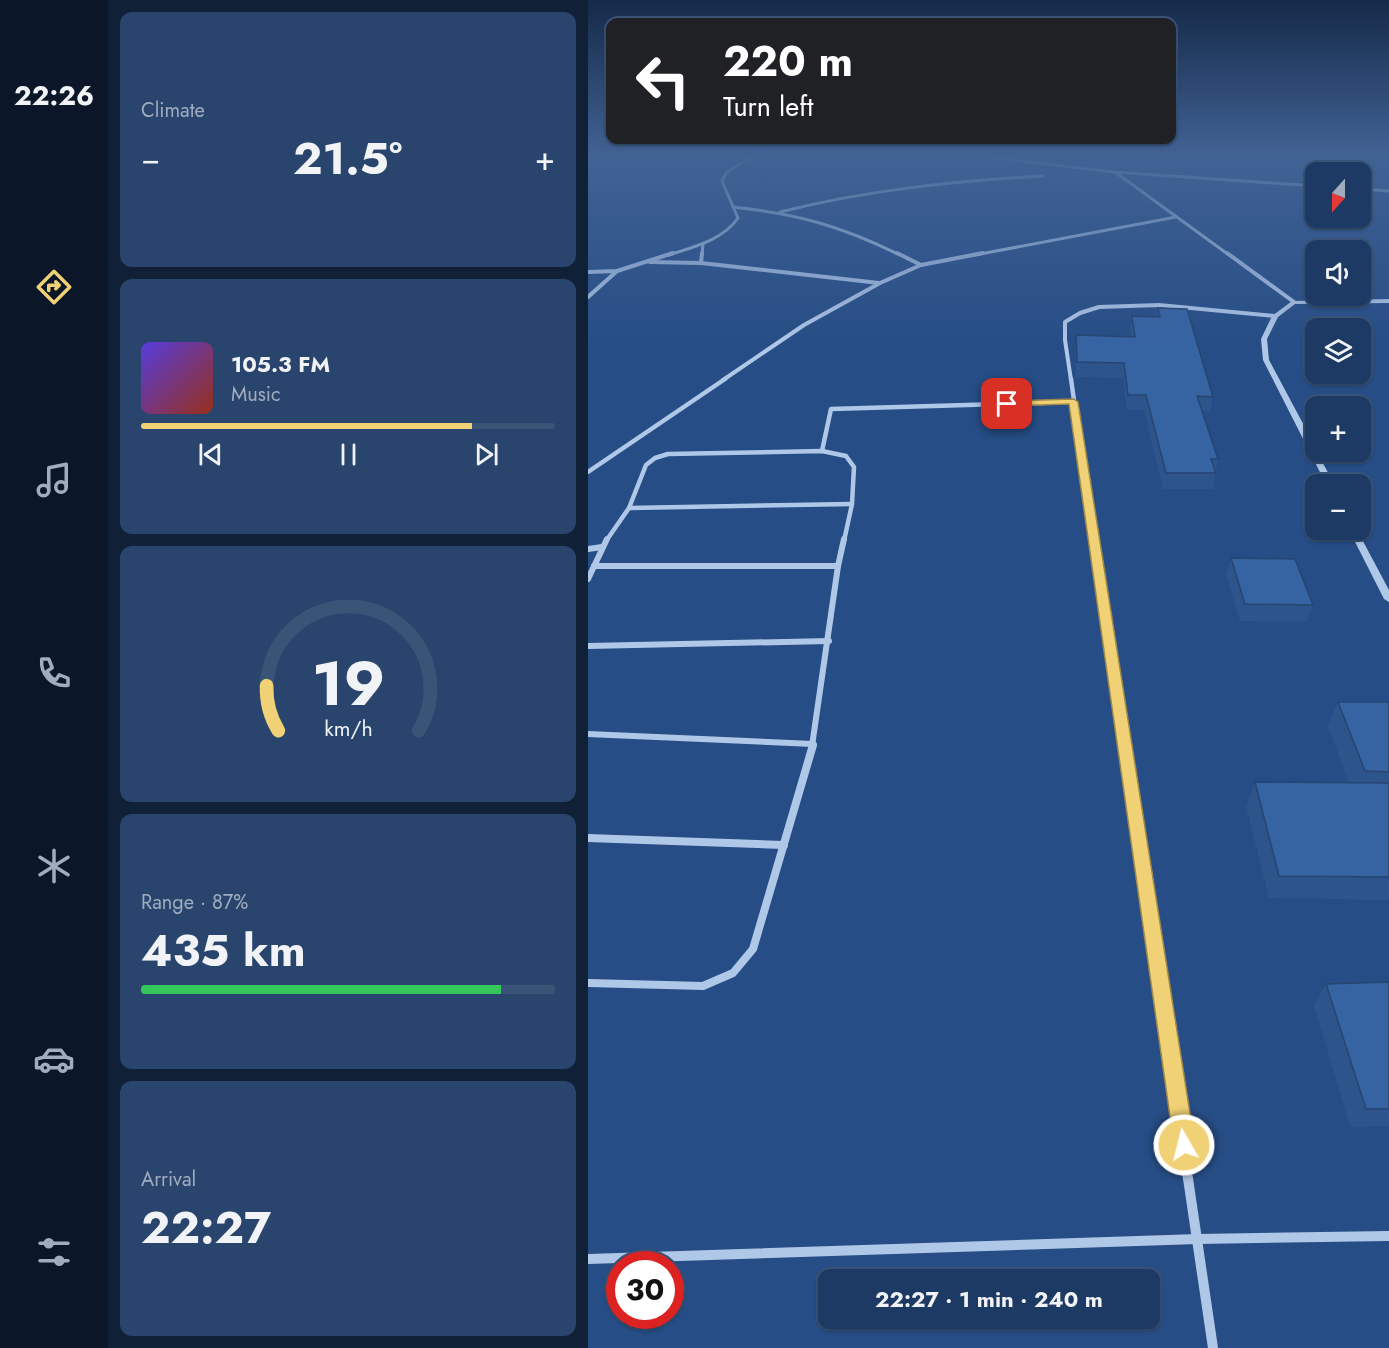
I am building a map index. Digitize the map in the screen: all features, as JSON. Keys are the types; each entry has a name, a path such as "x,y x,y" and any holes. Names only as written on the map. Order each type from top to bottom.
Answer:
{"street":[{"path":"588,272 617,271 703,244 732,227 737,219"},
{"path":"811,219 848,231 921,265"},
{"path":"588,472 804,325 880,283 921,265 1166,219"},
{"path":"1179,219 1294,302"},
{"path":"701,263 703,244"},
{"path":"645,262 701,263 880,283"},
{"path":"588,297 617,271"},
{"path":"1325,474 1266,360 1264,339 1275,316 1294,302 1389,301"},
{"path":"1214,1348 1074,402 1065,340 1065,322 1080,313 1099,308 1159,304 1275,316"},
{"path":"822,451 831,409 1074,402"},
{"path":"588,579 602,547 629,508 646,465 655,458 668,454 822,451 846,456 854,467 852,504 838,566 813,744 753,949 733,973 703,986 588,983"},
{"path":"629,508 852,504"},
{"path":"1358,540 1389,598"},
{"path":"588,549 602,547"},
{"path":"594,566 838,566"},
{"path":"588,645 828,641"},
{"path":"588,734 813,744"},
{"path":"588,838 784,845"},
{"path":"588,1259 1198,1239 1389,1236"}],"building":[{"path":"1158,308 1187,309 1213,397 1197,396 1218,459 1211,459 1216,473 1166,473 1146,395 1128,395 1124,363 1077,362 1076,335 1135,337 1132,316 1160,317"},
{"path":"1231,558 1295,559 1313,605 1245,604"},
{"path":"1338,702 1389,702 1389,772 1365,771"},
{"path":"1255,782 1389,783 1389,877 1279,876"},
{"path":"1389,982 1389,1109 1366,1109 1326,984"}],"route":[{"path":"1007,404 1074,402 1184,1145"}]}
